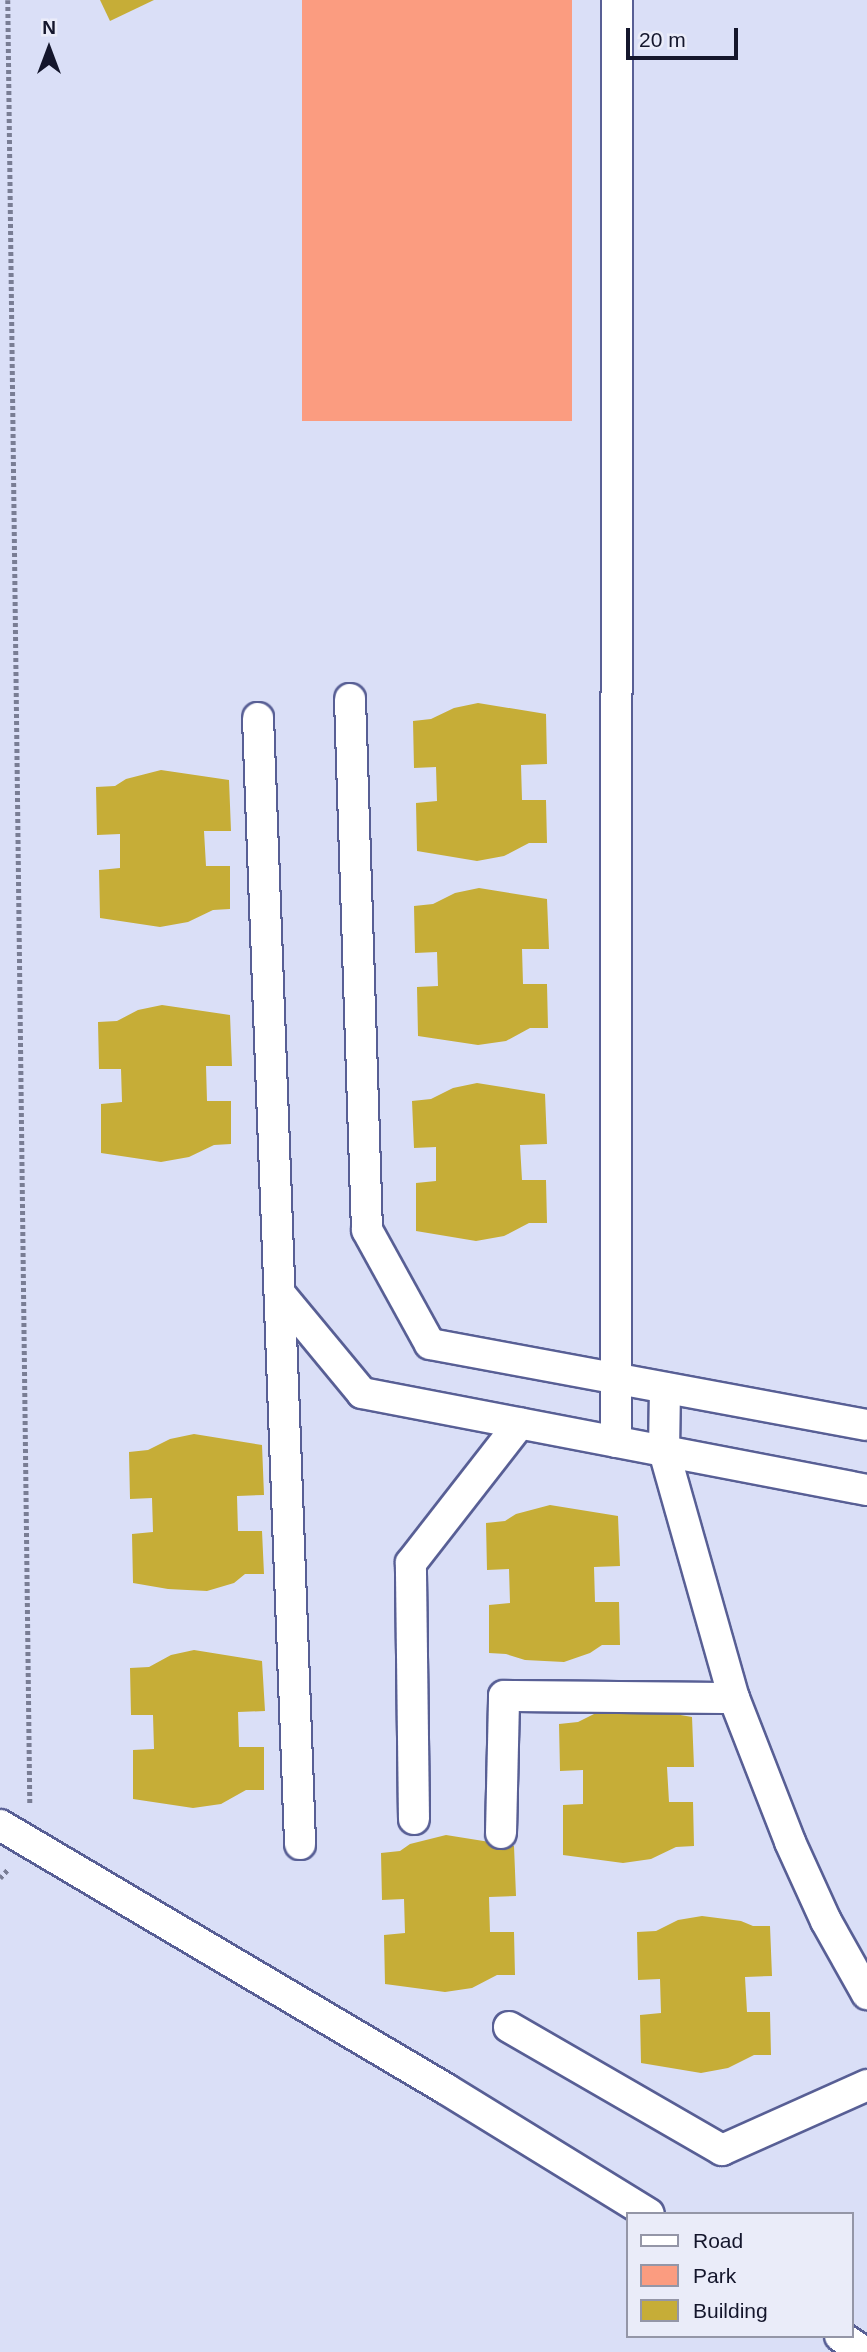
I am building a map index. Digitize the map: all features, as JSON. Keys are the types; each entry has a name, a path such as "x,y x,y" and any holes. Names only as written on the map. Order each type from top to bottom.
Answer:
{"street":[{"path":"616,1442 617,0"},
{"path":"351,699 367,1230 430,1344 867,1424"},
{"path":"258,718 300,1844"},
{"path":"281,1296 362,1393 867,1490"},
{"path":"665,1388 664,1451 734,1698 795,1853 826,1921 867,1994"},
{"path":"414,1819 411,1563 520,1423"},
{"path":"502,1833 504,1696 734,1698"},
{"path":"0,1825 446,2089 646,2212"},
{"path":"509,2027 722,2150 867,2085"},
{"path":"843,2338 864,2352"}],"path":[{"path":"0,1878 30,1843 8,0"}],"green space":[{"path":"302,0 572,0 572,421 302,421"}],"building":[{"path":"100,0 154,0 110,21"},
{"path":"478,703 546,714 547,764 521,765 522,800 546,800 547,843 529,843 504,856 477,861 417,851 416,803 437,801 436,767 414,768 413,721 431,719 454,708"},
{"path":"161,770 229,780 231,831 204,831 206,866 230,866 230,909 213,910 188,922 160,927 100,918 99,870 120,868 120,834 97,835 96,787 115,786 126,779"},
{"path":"479,888 547,899 549,949 522,949 523,984 547,984 548,1028 530,1028 506,1041 478,1045 418,1036 417,987 438,986 437,952 415,953 414,906 433,904 455,893"},
{"path":"162,1005 230,1015 232,1066 206,1066 207,1101 231,1101 231,1144 214,1145 189,1157 161,1162 101,1153 101,1104 122,1102 121,1069 99,1069 98,1022 117,1021 138,1010"},
{"path":"477,1083 545,1094 547,1144 520,1145 522,1180 546,1180 547,1223 529,1223 504,1236 476,1241 416,1231 416,1183 436,1181 436,1147 414,1148 412,1101 431,1099 453,1088"},
{"path":"194,1434 262,1445 264,1495 237,1496 238,1531 262,1531 264,1574 245,1574 234,1583 207,1591 168,1589 133,1583 132,1534 153,1532 152,1498 130,1499 129,1452 148,1450 170,1439"},
{"path":"550,1505 618,1516 620,1566 594,1567 595,1602 619,1602 620,1645 602,1645 590,1653 564,1662 525,1660 506,1654 489,1653 489,1605 510,1603 509,1569 487,1570 486,1523 505,1521 516,1514"},
{"path":"194,1650 262,1661 265,1711 238,1712 239,1747 264,1747 264,1790 246,1790 221,1804 193,1808 133,1799 133,1750 154,1749 153,1715 131,1715 130,1668 149,1667 171,1655"},
{"path":"600,1711 663,1712 692,1717 694,1767 667,1767 669,1802 693,1802 694,1846 676,1847 651,1859 623,1863 563,1855 563,1805 583,1804 583,1770 560,1771 559,1724 578,1722"},
{"path":"446,1835 514,1846 516,1896 489,1897 490,1932 514,1932 515,1975 497,1975 472,1988 445,1992 385,1984 384,1935 405,1933 404,1899 382,1900 381,1853 400,1851 410,1844"},
{"path":"702,1916 741,1921 753,1926 770,1926 772,1976 745,1977 747,2012 770,2012 771,2055 754,2055 728,2068 701,2073 641,2063 640,2015 661,2013 660,1979 638,1980 637,1932 656,1931 678,1920"}]}
